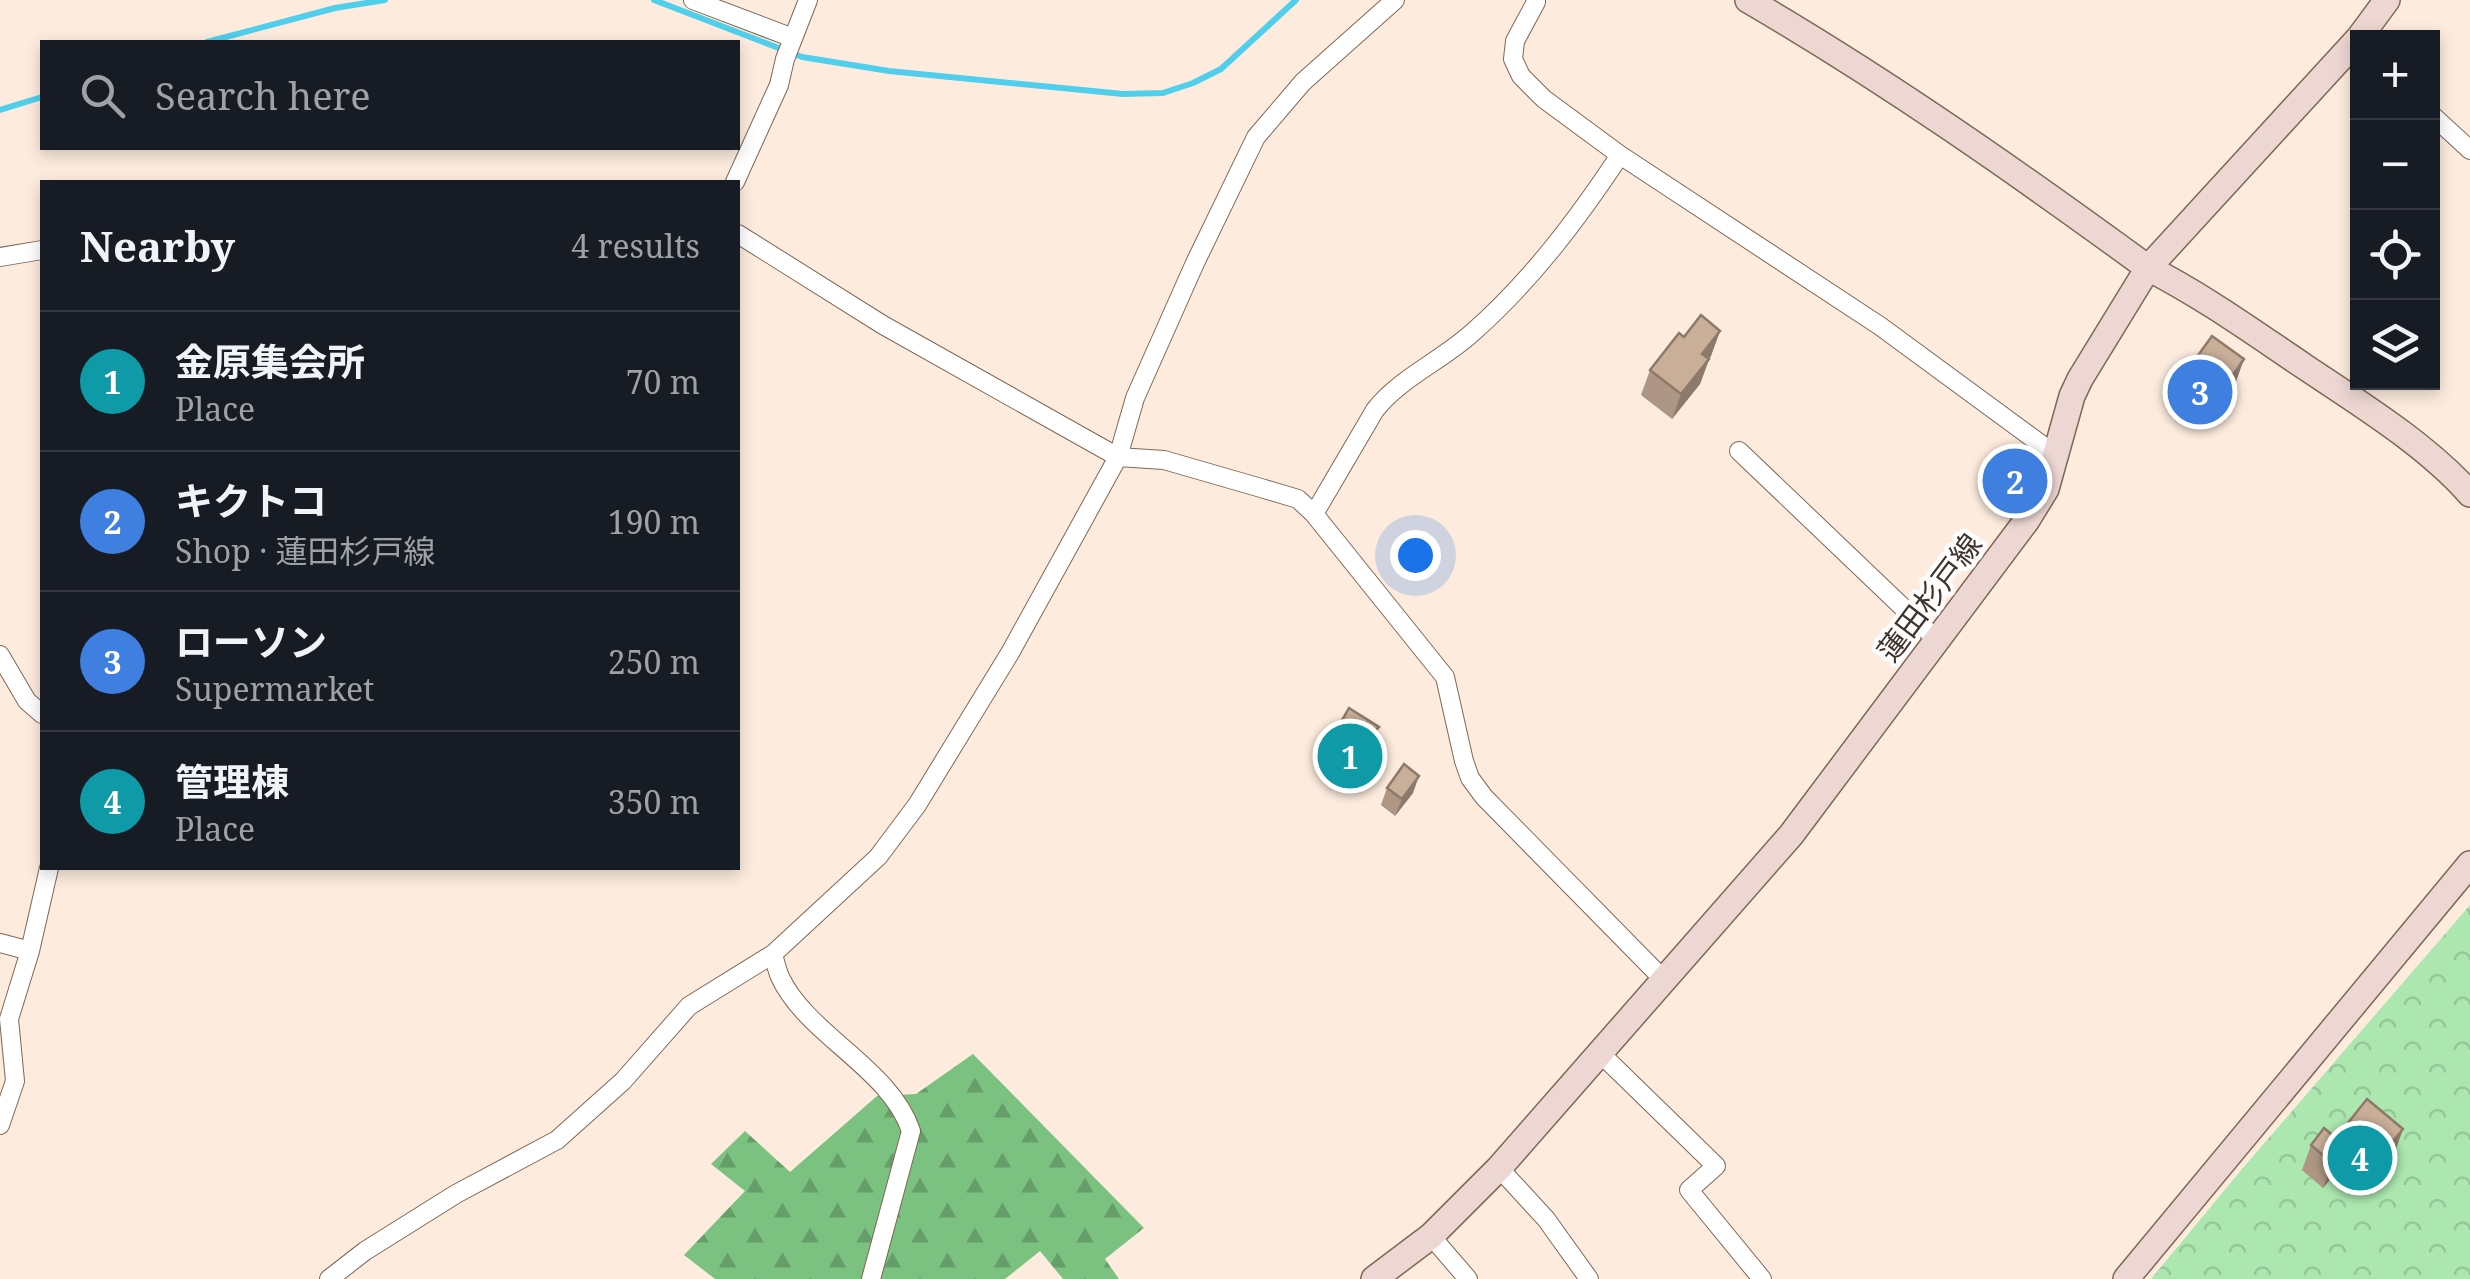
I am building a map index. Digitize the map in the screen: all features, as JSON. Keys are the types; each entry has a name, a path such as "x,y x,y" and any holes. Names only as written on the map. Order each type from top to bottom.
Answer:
{"main road":[{"path":"1748,0 1833,50 2010,168 2148,268 2186,287 2384,420 2470,494"},
{"name":"蓮田杉戸線","path":"2366,30 2387,0"},
{"name":"蓮田杉戸線","path":"1374,1279 1431,1236 1500,1168 1791,835 2027,520 2046,489 2080,379 2148,268 2350,50"},
{"path":"2126,1279 2470,864"}],"street":[{"path":"693,0 793,38"},
{"path":"736,180 779,85 785,58 808,0"},
{"path":"330,1279 365,1251 456,1194 557,1140 623,1081 689,1006 773,954 878,856 917,804 1010,653 1118,457 1143,381 1256,137 1303,82 1395,0"},
{"path":"1536,1 1515,41 1513,59 1521,76 1544,99 1620,156 1880,326 2058,456"},
{"path":"2437,120 2470,150"},
{"path":"1314,514 1387,395 1457,346 1491,316 1558,242 1620,156"},
{"path":"740,235 883,325 1118,457 1164,460 1298,499 1445,677 1470,778 1484,797 1664,980"},
{"path":"0,256 40,250"},
{"path":"1739,451 1937,640"},
{"path":"0,655 27,701 40,712"},
{"path":"0,1125 14,1081 6,1044 9,1019 49,870"},
{"path":"0,943 30,951"},
{"path":"773,954 790,993 878,1080 904,1111 911,1131 871,1279"},
{"path":"1600,1053 1716,1166 1690,1190 1762,1279"},
{"path":"1500,1168 1546,1219 1589,1279"},
{"path":"1431,1236 1468,1279"}],"green space":[{"path":"2470,905 2470,1279 2151,1279 2242,1169"},
{"path":"973,1054 1144,1228 1105,1259 1119,1279 1063,1279 1040,1251 1005,1279 715,1279 684,1255 745,1191 711,1164 745,1131 790,1172 877,1096 916,1094"}],"building":[{"path":"1701,315 1720,331 1702,354 1709,359 1681,394 1650,370 1679,333 1684,337"},
{"path":"2212,336 2244,359 2213,403 2181,379"},
{"path":"1349,708 1379,727 1371,735 1381,742 1363,769 1358,765 1345,783 1319,762"},
{"path":"1404,764 1419,776 1402,799 1387,788"},
{"path":"2367,1099 2403,1129 2389,1146 2390,1153 2351,1155 2342,1151 2332,1163 2311,1145 2324,1128 2336,1138"}],"waterway":[{"path":"215,40 335,8 385,0"},
{"path":"654,0 802,57 889,71 1123,94 1163,93 1221,69 1296,0"},
{"path":"0,110 40,98"}],"place":[{"name":"ローソン","path":"2200,392"},
{"name":"キクトコ","path":"2015,481"},
{"name":"金原集会所","path":"1350,756"},
{"name":"管理棟","path":"2360,1158"}]}
